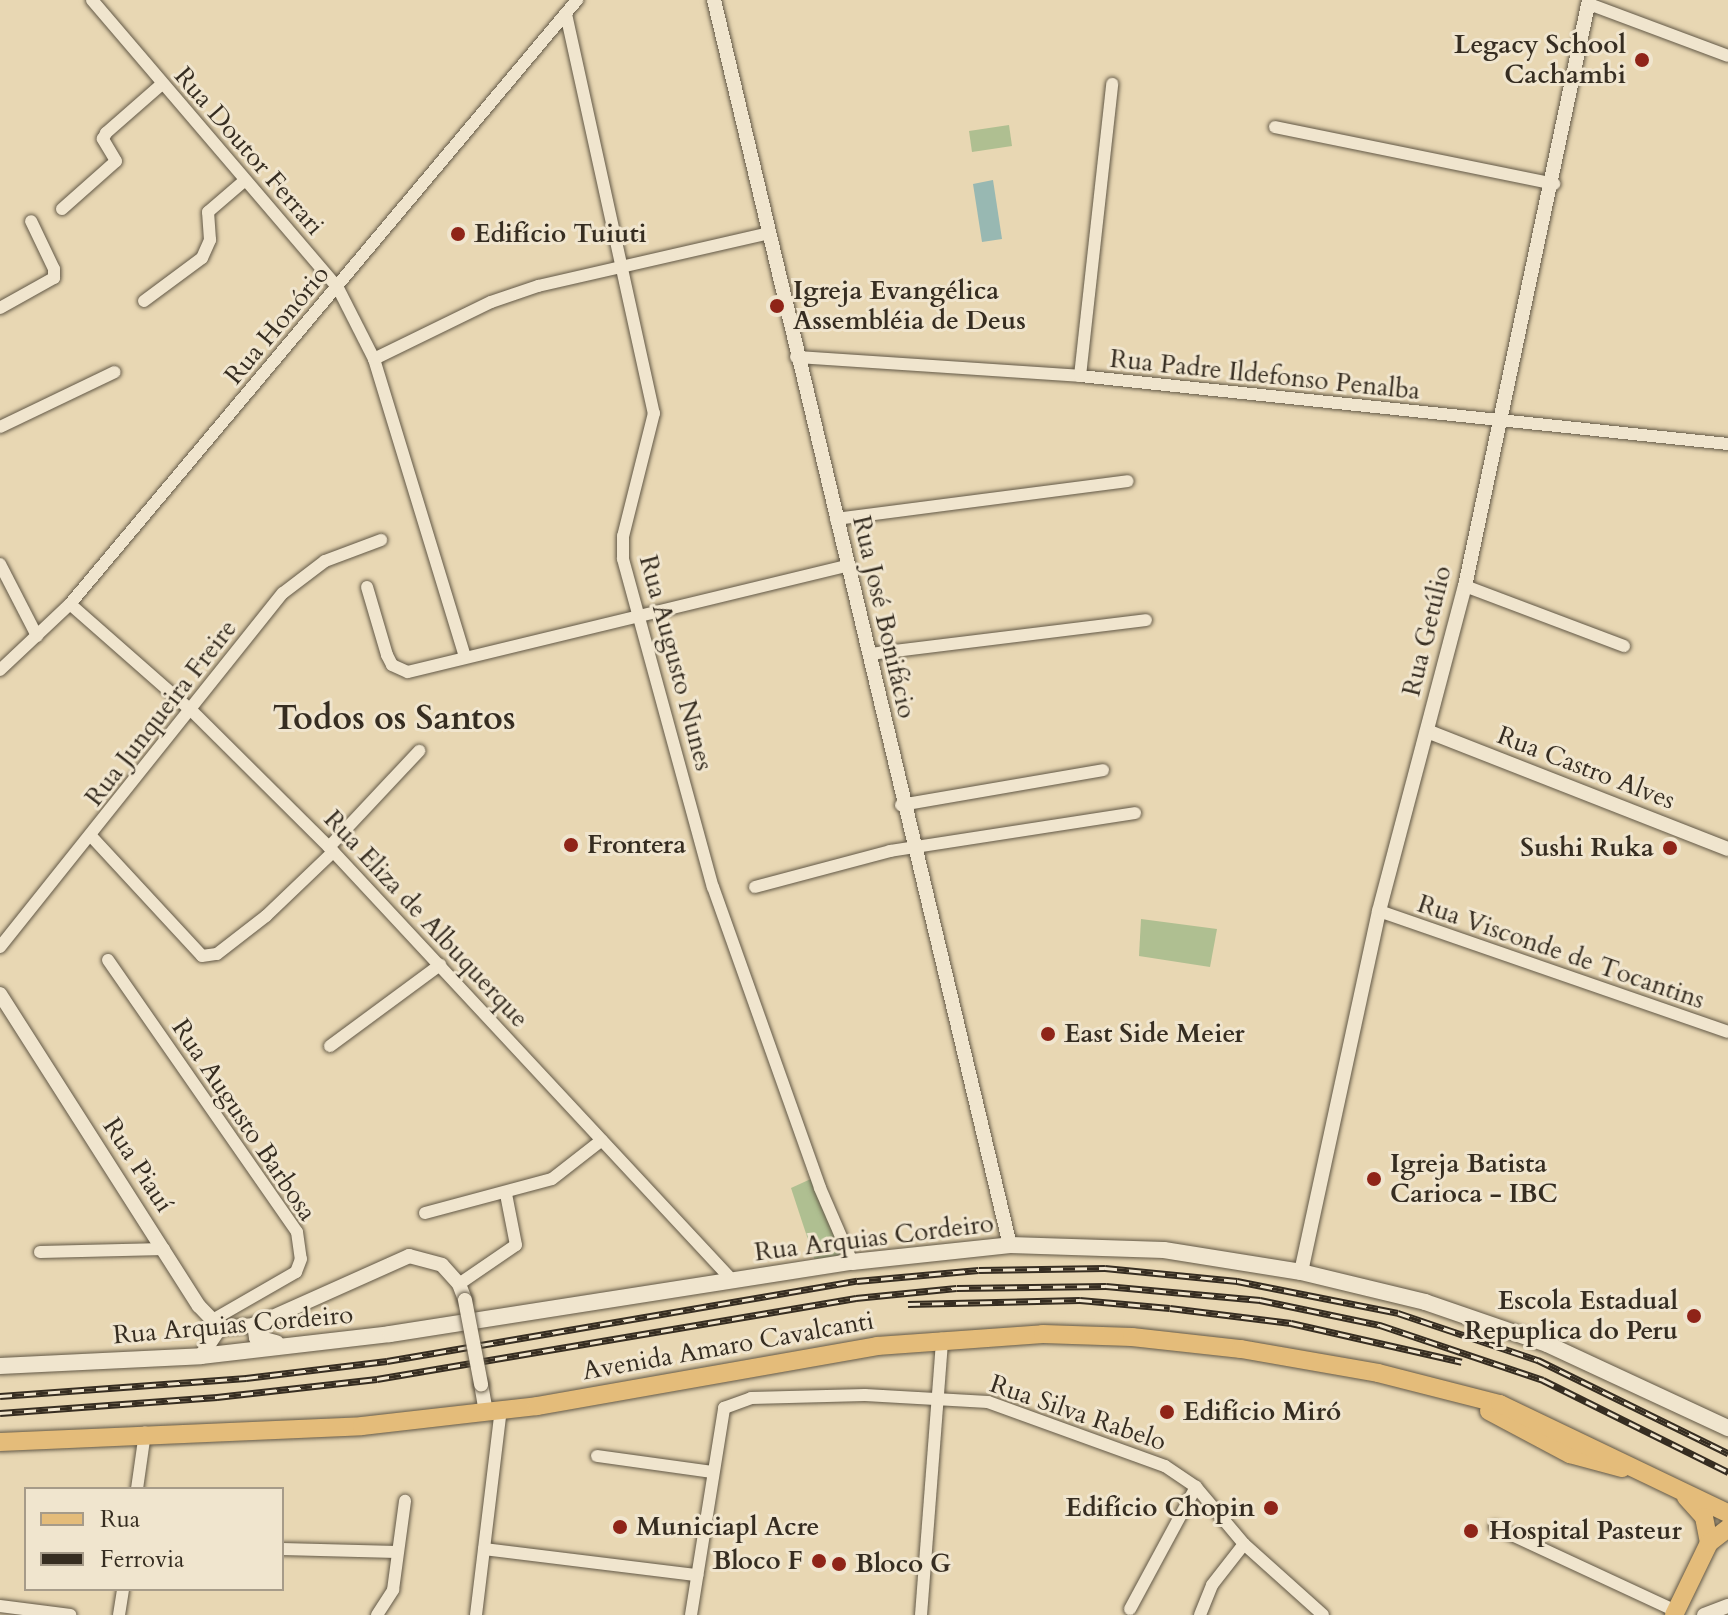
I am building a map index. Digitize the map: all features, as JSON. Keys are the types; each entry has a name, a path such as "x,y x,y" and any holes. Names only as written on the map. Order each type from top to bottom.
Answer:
{"main road":[{"name":"Rua Arquias Cordeiro","path":"0,1366 201,1356 309,1344 852,1262 1010,1245 1164,1250 1301,1272 1425,1302 1547,1344 1728,1428"},
{"path":"255,1325 257,1338 263,1341 309,1344"},
{"name":"Avenida Amaro Cavalcanti","path":"0,1442 145,1433 288,1431 493,1410 942,1339 1043,1334 1147,1338 1362,1370 1500,1404 1728,1513"},
{"name":"Avenida Amaro Cavalcanti","path":"1462,1396 1534,1436 1603,1466 1629,1468"},
{"path":"1534,1436 1597,1449"},
{"path":"1679,1489 1704,1517 1709,1543"},
{"path":"1675,1613 1709,1543 1728,1528"}],"street":[{"name":"Rua Doutor Ferrari","path":"92,0 338,288 374,359 465,656"},
{"name":"Rua Honório","path":"0,670 70,604 577,0"},
{"name":"Rua José Bonifácio","path":"714,0 796,357 870,654 901,805 1010,1245"},
{"path":"1589,2 1728,56"},
{"name":"Rua Getúlio","path":"1301,1272 1379,911 1465,586 1554,184 1589,2"},
{"name":"Rua Augusto Nunes","path":"566,14 654,413 622,547 731,940 820,1188 852,1262"},
{"path":"62,209 116,161 103,139 106,133 162,84"},
{"path":"1080,376 1112,84"},
{"path":"1275,127 1554,184"},
{"path":"144,301 202,258 210,240 208,212 244,181"},
{"path":"0,308 54,278 54,269 31,221"},
{"path":"374,359 491,302 620,266 769,233"},
{"name":"Rua Padre Ildefonso Penalba","path":"796,357 1080,376 1500,423 1728,444"},
{"path":"0,427 115,372"},
{"path":"836,519 1128,481"},
{"name":"Rua Junqueira Freire","path":"0,947 192,711 283,593 306,571 381,540"},
{"path":"0,564 37,636"},
{"path":"367,587 387,655 399,670 640,619 846,566"},
{"path":"1465,586 1624,646"},
{"name":"Rua Eliza de Albuquerque","path":"70,604 192,711 331,850 733,1281"},
{"path":"870,654 1146,620"},
{"name":"Rua Castro Alves","path":"1427,731 1728,849"},
{"path":"91,836 202,956 217,954 266,916 331,850 419,751"},
{"path":"901,805 1103,770"},
{"path":"755,887 912,847 1135,813"},
{"name":"Rua Visconde de Tocantins","path":"1379,911 1728,1032"},
{"name":"Rua Augusto Barbosa","path":"108,960 297,1232 301,1259 296,1272 218,1323"},
{"path":"330,1046 440,965"},
{"name":"Rua Piauí","path":"0,994 199,1306 218,1323"},
{"path":"425,1213 506,1194 552,1179 602,1140"},
{"path":"459,1284 516,1245 506,1194"},
{"path":"40,1252 164,1249"},
{"path":"201,1356 218,1323 255,1325 397,1258 420,1257 442,1265 459,1284 465,1300 481,1384 493,1410 484,1549 476,1615"},
{"path":"921,1615 942,1339"},
{"name":"Rua Silva Rabelo","path":"712,1472 720,1418 734,1401 751,1398 940,1396 988,1402 1165,1466 1196,1487 1244,1544 1323,1615"},
{"path":"137,1487 145,1433"},
{"path":"597,1456 712,1472 691,1615"},
{"path":"1130,1609 1196,1487"},
{"path":"377,1615 393,1590 405,1501"},
{"path":"1495,1527 1675,1613"},
{"path":"1200,1615 1212,1585 1244,1544"},
{"path":"284,1549 397,1552"},
{"path":"484,1549 697,1575"},
{"path":"119,1615 123,1591"},
{"path":"0,1606 70,1615"},
{"path":"1704,1615 1721,1610"}],"green space":[{"path":"1009,125 1012,146 972,152 969,131"},
{"path":"1141,919 1217,929 1210,967 1139,956"},
{"path":"813,1178 845,1258 816,1264 791,1188"}],"water":[{"path":"993,180 1002,239 982,242 973,184"}],"railway":[{"path":"0,1396 246,1378 387,1361 857,1281 979,1270 1105,1268 1237,1281 1398,1313 1538,1360 1728,1453"},
{"path":"0,1413 217,1397 377,1379 856,1298 957,1288 1106,1286 1260,1300 1380,1325 1543,1380 1728,1472"},
{"path":"908,1304 1080,1300 1170,1308 1291,1323 1462,1362"}],"place":[{"name":"Legacy School Cachambi","path":"1642,60"},
{"name":"Edifício Tuiuti","path":"458,234"},
{"name":"Igreja Evangélica Assembléia de Deus","path":"777,306"},
{"name":"Frontera","path":"571,845"},
{"name":"Sushi Ruka","path":"1670,848"},
{"name":"East Side Meier","path":"1048,1034"},
{"name":"Igreja Batista Carioca - IBC","path":"1374,1179"},
{"name":"Escola Estadual Repuplica do Peru","path":"1694,1316"},
{"name":"Edifício Miró","path":"1167,1412"},
{"name":"Edifício Chopin","path":"1271,1508"},
{"name":"Municiapl Acre","path":"620,1527"},
{"name":"Hospital Pasteur","path":"1471,1531"},
{"name":"Bloco F","path":"819,1561"},
{"name":"Bloco G","path":"839,1564"}],"district":[{"name":"Todos os Santos","path":"394,719"}]}
